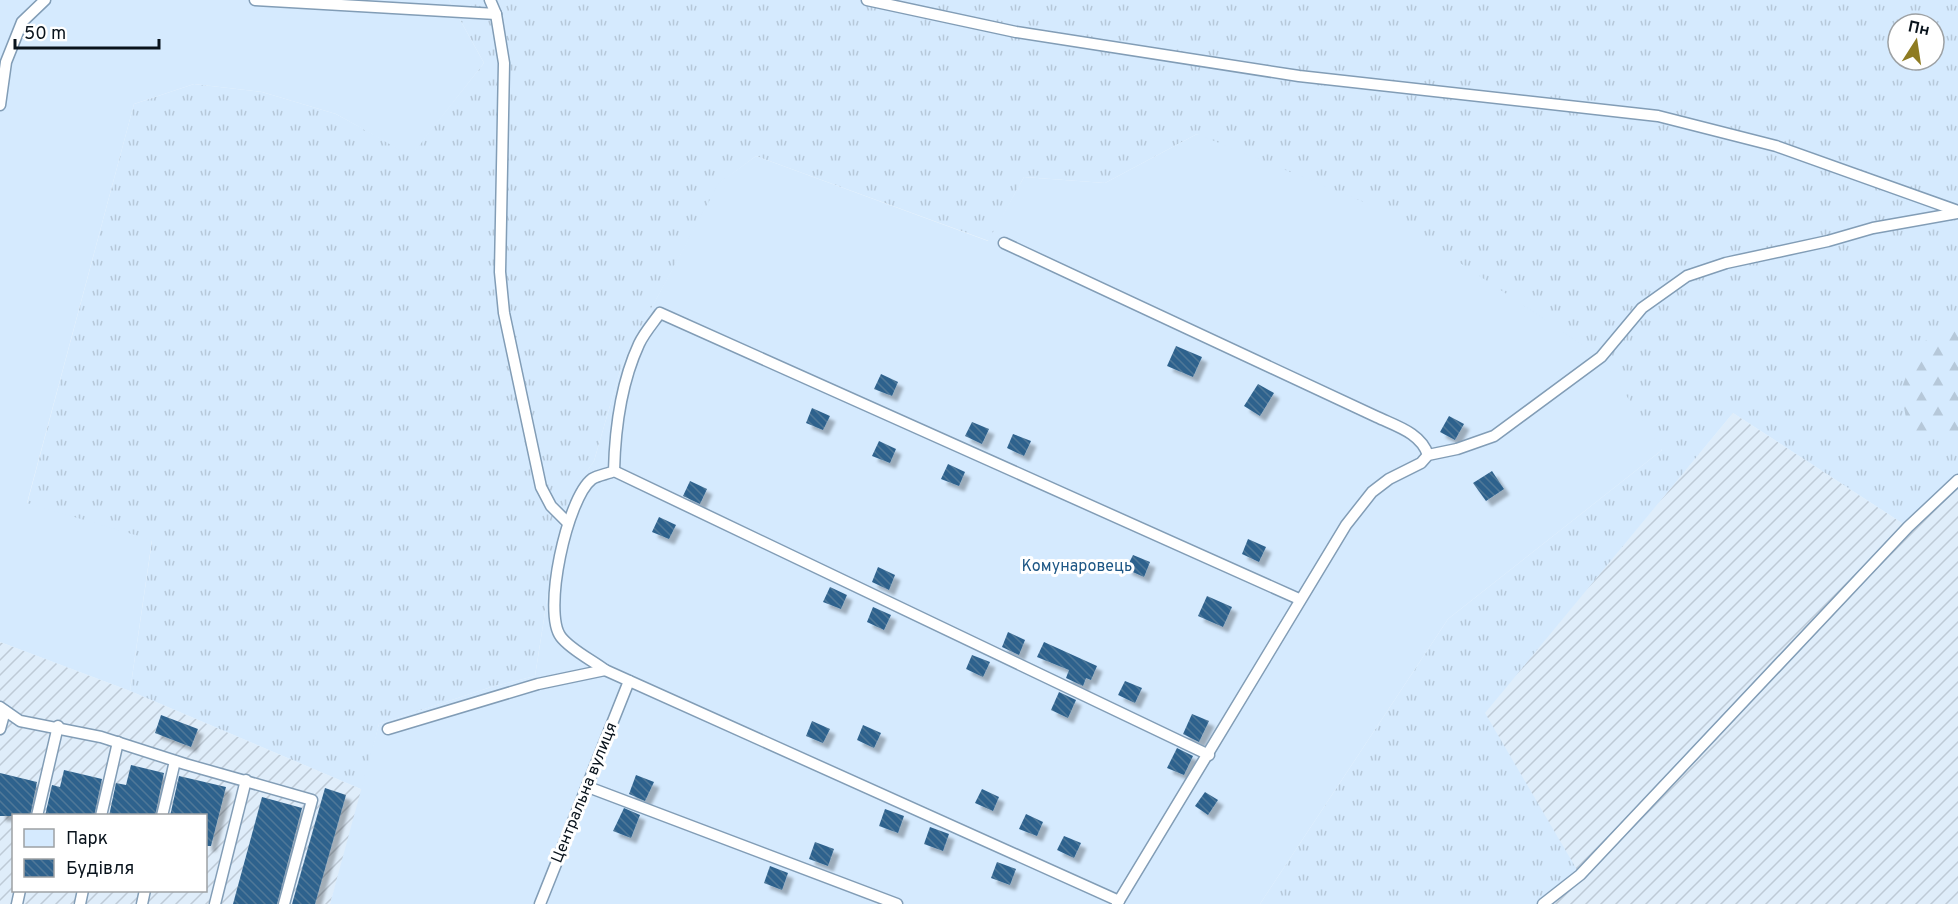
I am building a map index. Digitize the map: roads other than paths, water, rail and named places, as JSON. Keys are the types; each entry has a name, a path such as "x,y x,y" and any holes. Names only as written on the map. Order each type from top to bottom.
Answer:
{"lane":[{"path":"0,105 6,62 22,22 45,0"},
{"path":"255,0 496,14"},
{"path":"490,0 496,14 504,63 500,272 504,313 541,486 551,506 568,524"},
{"path":"867,0 1016,32 1299,76 1658,116 1776,146 1958,212"},
{"path":"1209,755 614,471 592,479 579,497 568,524 553,616 560,637 605,670 1118,902 1209,755 1299,599 1362,502 1389,479 1421,463 1428,455 1457,449 1494,436 1601,357 1642,308 1687,276 1726,263 1828,241 1874,228 1958,212"},
{"path":"1004,243 1418,437 1425,445 1428,455"},
{"path":"614,471 615,431 627,378 640,343 660,313 1299,599"},
{"path":"1543,904 1580,875 1908,527 1958,480"},
{"path":"388,729 528,687 605,670"},
{"name":"Центральна вулиця","path":"540,904 628,681"},
{"path":"0,729 3,709 20,721 58,726 118,742 174,761 312,800 284,904"},
{"path":"37,814 58,726"},
{"path":"101,814 118,742"},
{"path":"162,814 174,761"},
{"path":"215,904 246,780"},
{"path":"588,787 897,904"}],"park label":[{"name":"Комунаровець","path":"1077,567"}]}
